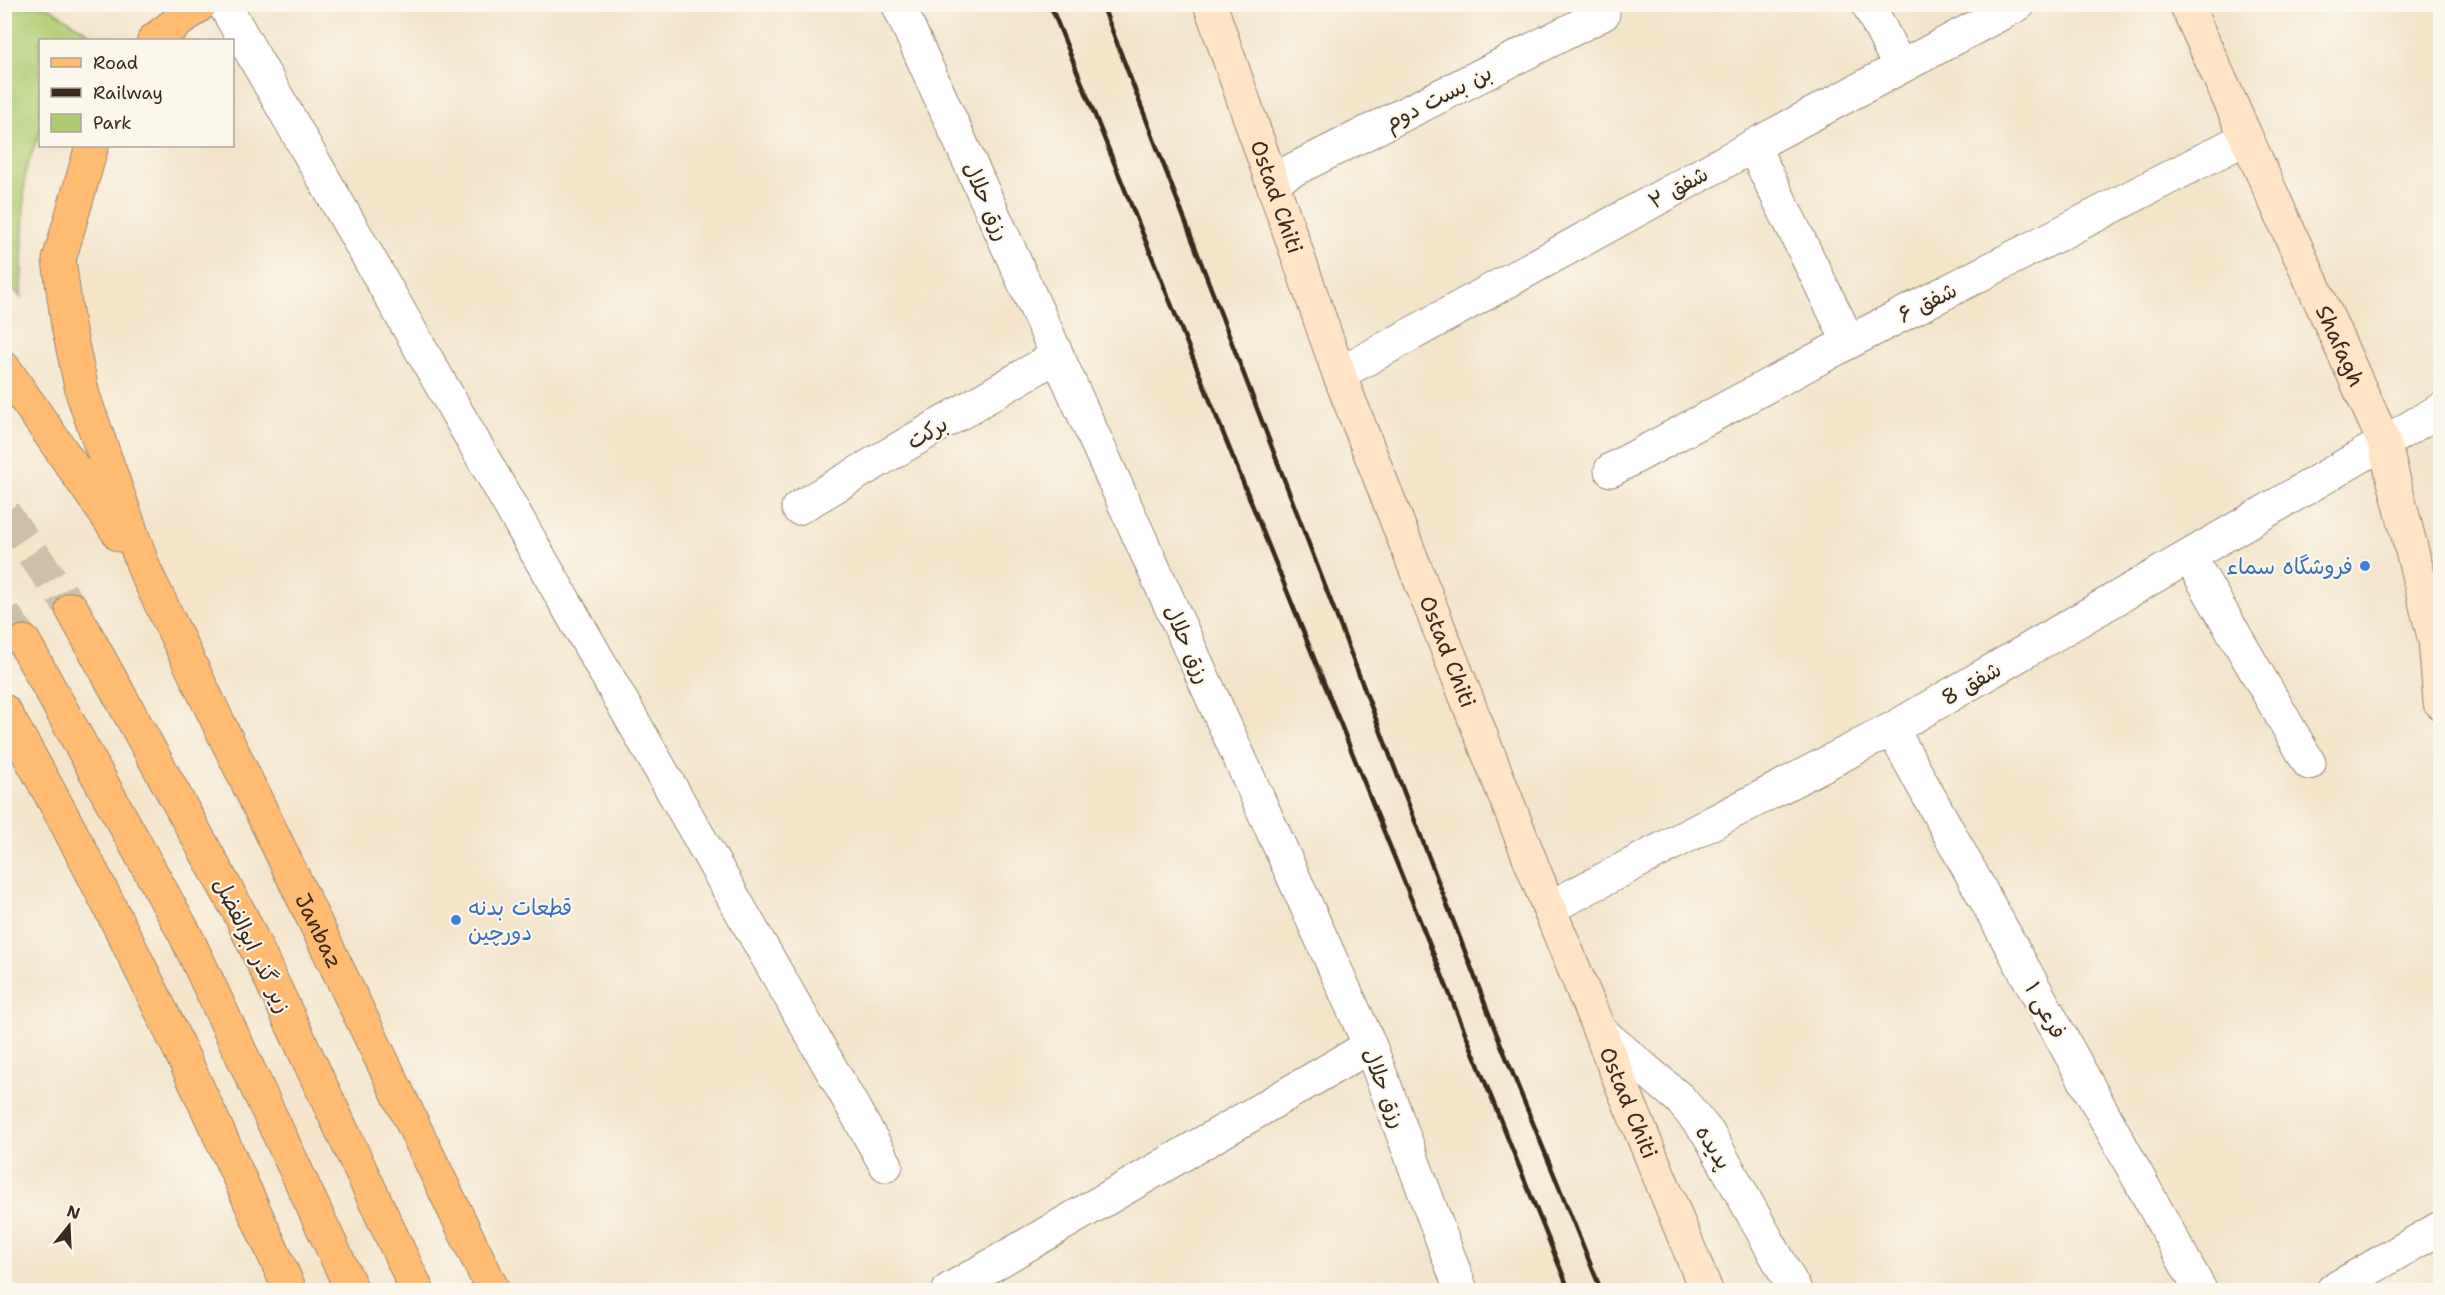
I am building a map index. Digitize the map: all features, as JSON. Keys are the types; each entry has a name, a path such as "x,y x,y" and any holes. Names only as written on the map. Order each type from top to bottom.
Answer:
{"main road":[{"path":"155,39 201,4"},
{"path":"92,147 59,260 68,326 83,394 145,571"},
{"path":"4,368 145,571"},
{"name":"Janbaz","path":"145,571 493,1290"},
{"name":"زیر گذر ابوالفضل","path":"72,609 240,914 417,1290"},
{"path":"24,642 184,934 352,1290"},
{"path":"4,711 45,781 179,1045 290,1290"}],"street":[{"path":"224,4 886,1165"},
{"name":"رزق حلال","path":"898,4 1370,1046 1461,1290"},
{"name":"Ostad Chiti","path":"1210,4 1339,374 1549,908 1706,1290"},
{"path":"1869,4 1900,67"},
{"name":"شفق ۲","path":"1339,374 1753,146 2019,4"},
{"name":"Shafagh","path":"2186,4 2384,442 2435,641 2440,703"},
{"name":"بن بست دوم","path":"1273,180 1604,14"},
{"name":"شفق ۶","path":"1611,470 1849,342 2246,138"},
{"path":"1753,146 1849,342"},
{"name":"برکت","path":"798,508 1057,356"},
{"name":"شفق 8","path":"1549,908 1892,729 2440,410"},
{"path":"2189,556 2309,763"},
{"name":"فرعی ۱","path":"1892,729 2200,1290"},
{"name":"پدیده","path":"1599,1030 1680,1099 1708,1133 1795,1290"},
{"path":"964,1287 1370,1046"},
{"path":"2333,1290 2440,1228"}],"green space":[{"path":"5,5 48,7 94,36 92,39 39,39 39,135 25,172 21,298 5,278"}],"tunnel":[{"path":"4,513 72,609"},
{"path":"4,614 24,642"}],"railway":[{"path":"1050,4 1569,1290"},
{"path":"1102,4 1497,1035 1601,1290"}],"place":[{"name":"فروشگاه سماء","path":"2365,566"},
{"name":"قطعات بدنه دورچین","path":"456,920"}]}
